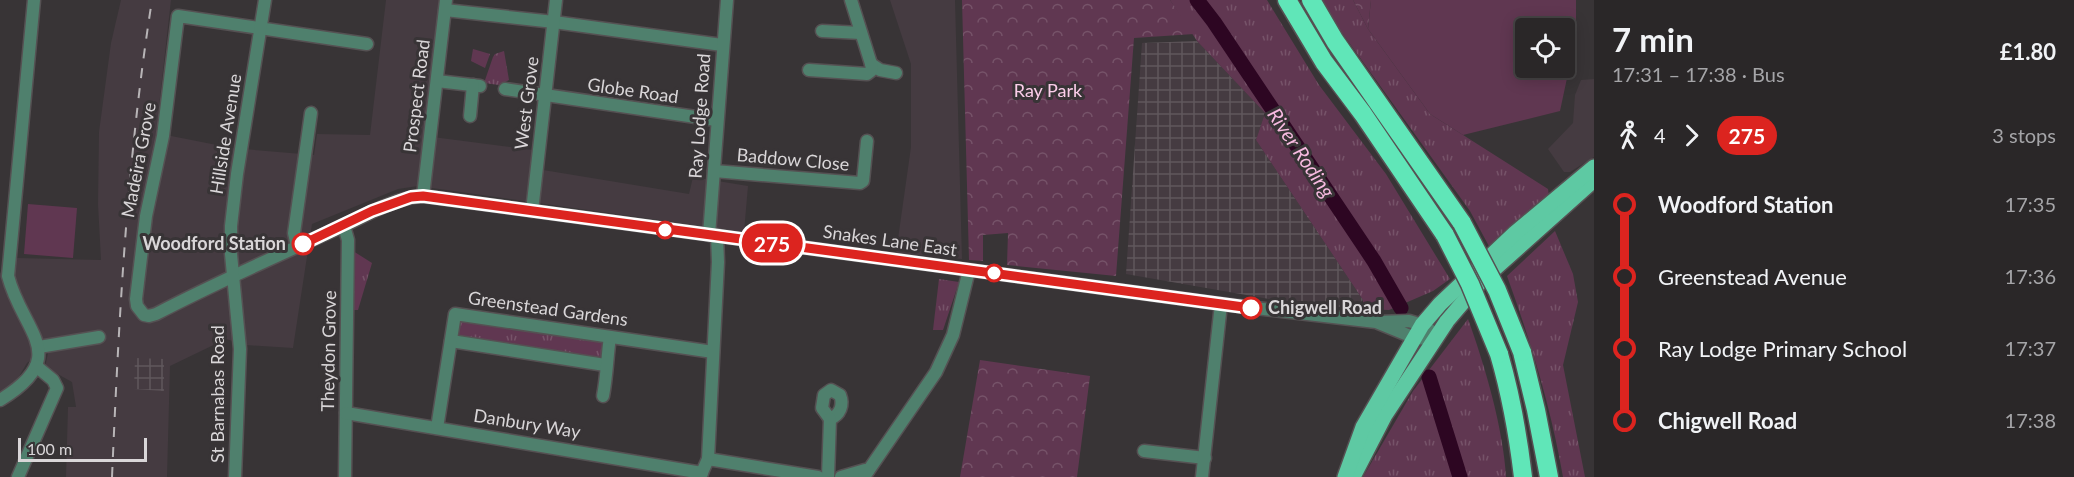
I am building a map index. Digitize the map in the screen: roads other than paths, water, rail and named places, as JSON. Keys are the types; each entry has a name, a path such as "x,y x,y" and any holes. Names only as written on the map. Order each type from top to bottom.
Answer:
{"highway":[{"path":"1287,0 1324,62 1363,114 1445,235 1470,284 1499,354 1508,386 1517,429 1523,477"},
{"path":"1311,0 1335,41 1462,223 1497,290 1522,352 1536,410 1548,477"}],"main road":[{"path":"1345,477 1362,427 1419,331 1440,304 1515,233 1594,167"},
{"path":"1353,477 1385,415 1434,339 1482,280 1594,180"}],"street":[{"path":"0,400 31,375 36,366 39,347 4,275 34,0"},
{"name":"Hillside Avenue","path":"233,275 231,247 234,198 265,0"},
{"name":"West Grove","path":"532,211 556,0"},
{"name":"Ray Lodge Road","path":"708,459 713,352 716,120 727,0"},
{"path":"809,70 867,74 871,71 851,0"},
{"path":"446,5 722,45"},
{"name":"Prospect Road","path":"423,196 446,5"},
{"name":"Madeira Grove","path":"140,311 136,299 146,216 163,136 178,11 261,28 367,44"},
{"path":"822,31 861,33"},
{"path":"871,66 896,73"},
{"path":"438,81 477,85 470,116"},
{"name":"Globe Road","path":"505,89 546,97 716,120"},
{"path":"297,246 294,233 311,113"},
{"name":"Baddow Close","path":"714,171 860,183 863,181 867,141"},
{"name":"Snakes Lane East","path":"140,311 149,316 156,314 233,275 382,207 411,197 423,196 1221,304 1376,322 1419,331"},
{"name":"Theydon Grove","path":"344,226 348,240 345,477"},
{"path":"841,477 865,470 866,474 936,372 953,335 969,270"},
{"name":"St Barnabas Road","path":"233,275 240,349 235,477"},
{"path":"1202,477 1221,304"},
{"name":"Greenstead Gardens","path":"437,428 454,316 457,314 713,352"},
{"path":"1419,331 1434,339"},
{"path":"39,347 99,337"},
{"path":"603,396 610,337"},
{"path":"451,341 605,365"},
{"path":"18,477 57,388 53,380 36,366"},
{"name":"Danbury Way","path":"346,413 701,475"},
{"path":"828,477 830,419"},
{"path":"1144,451 1205,459"},
{"path":"701,475 708,459 818,477"}],"waterway":[{"name":"River Roding","path":"1197,0 1374,261 1401,308"},
{"name":"River Roding","path":"1429,377 1460,477"}],"railway":[{"path":"112,477 121,297 130,178 152,0"}],"place":[{"name":"Woodford Station","path":"303,244"},
{"name":"Chigwell Road","path":"1251,308"}],"park label":[{"name":"Ray Park","path":"1048,91"}]}
